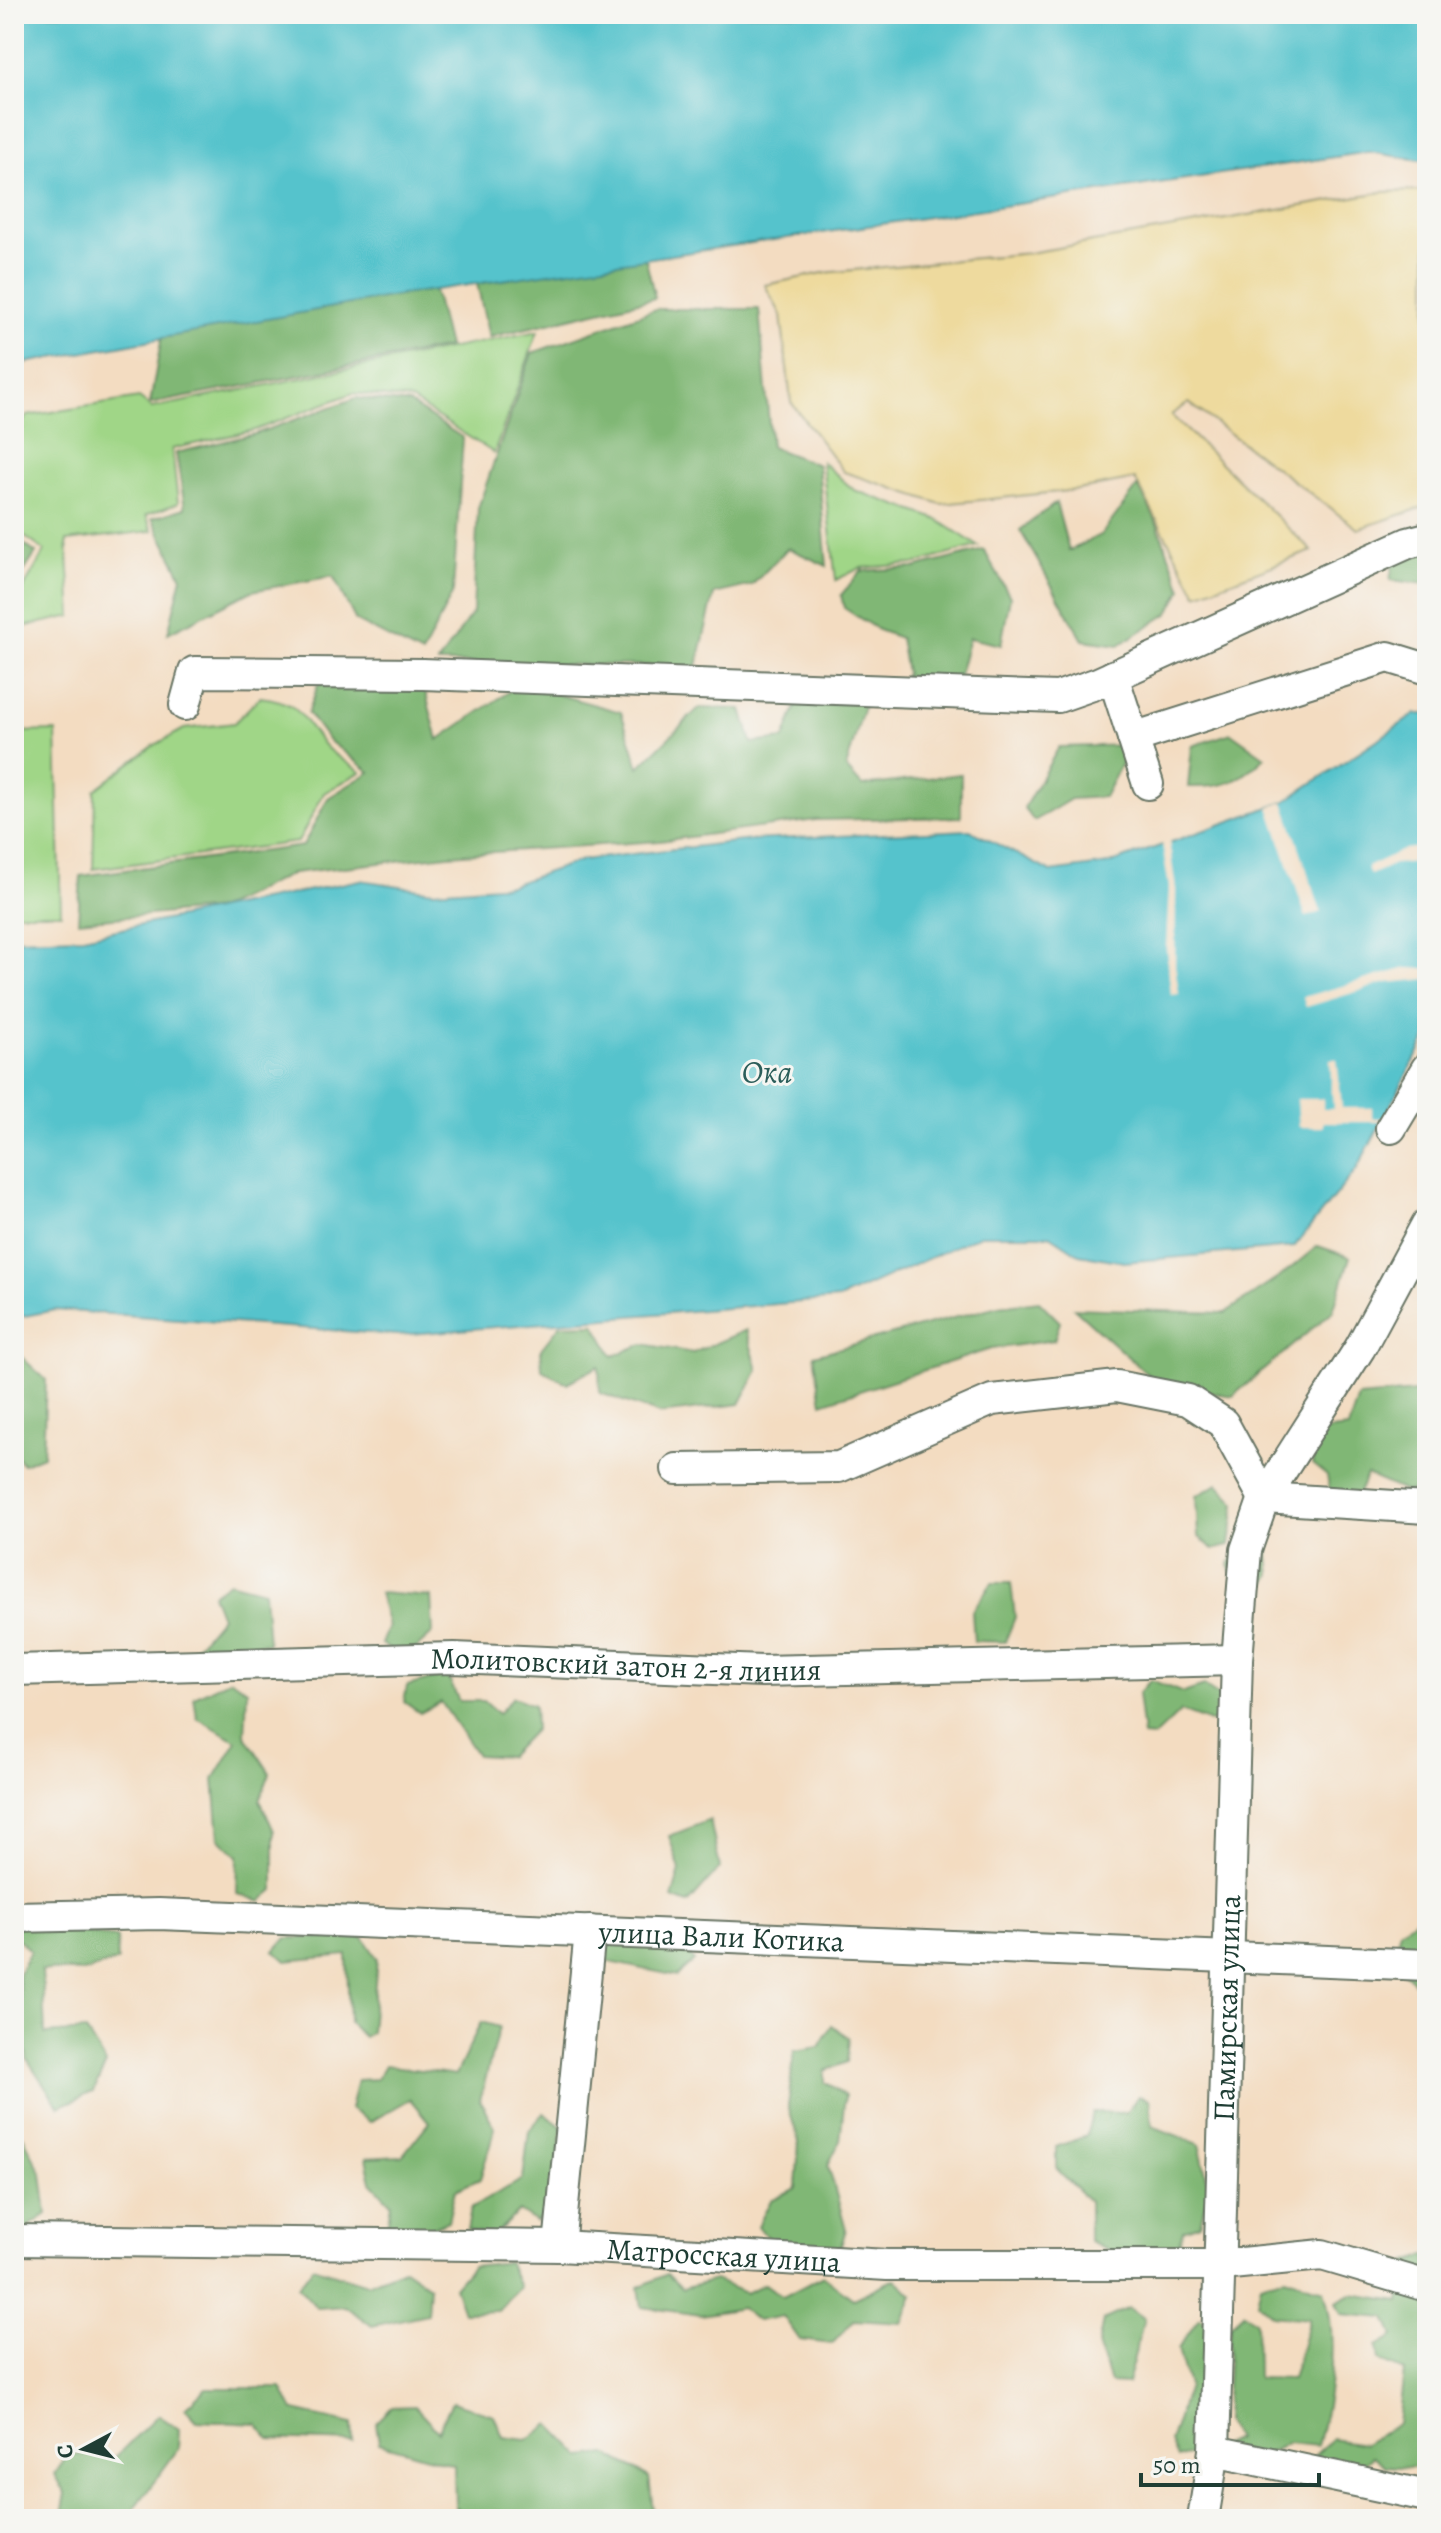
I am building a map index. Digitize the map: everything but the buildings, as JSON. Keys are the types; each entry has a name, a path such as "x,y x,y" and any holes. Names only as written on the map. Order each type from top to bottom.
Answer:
{"street":[{"path":"185,705 194,672 439,674 1058,697 1113,676 1408,543 1427,538"},
{"path":"1133,738 1388,657 1427,669"},
{"path":"1113,676 1148,784"},
{"path":"1391,1128 1427,1068"},
{"name":"Памирская улица","path":"1203,2519 1214,2451 1231,1956 1237,1660 1246,1550 1264,1498 1360,1348 1427,1224"},
{"path":"677,1469 839,1467 992,1400 1117,1386 1188,1400 1223,1423 1264,1498 1427,1508"},
{"name":"Молитовский затон 2-я линия","path":"14,1670 454,1658 762,1671 1237,1660"},
{"name":"улица Вали Котика","path":"14,1917 159,1914 1427,1965"},
{"path":"559,2246 590,1931"},
{"name":"Матросская улица","path":"14,2240 559,2246 887,2265 1221,2265 1322,2255 1427,2286"},
{"path":"1214,2451 1427,2496"}],"green space":[{"path":"642,244 655,298 489,337 473,266"},
{"path":"431,278 448,347 150,404 164,324"},
{"path":"656,309 759,309 771,447 818,465 827,566 788,548 752,585 714,594 697,666 438,663 473,612 478,508 532,353"},
{"path":"538,331 494,453 411,400 353,393 255,430 172,449 178,503 146,515 152,531 67,541 72,616 14,629 14,605 45,551 14,529 14,434 27,416 139,398 152,408"},
{"path":"356,398 410,404 463,438 453,592 422,655 356,621 333,576 252,591 168,633 182,577 152,518 185,508 176,453 255,434"},
{"path":"822,462 854,490 936,519 978,546 914,564 860,568 836,580"},
{"path":"1138,486 1154,516 1182,589 1169,613 1119,645 1083,640 1020,530 1056,503 1069,551 1102,534"},
{"path":"14,537 36,553 14,587"},
{"path":"1396,549 1427,549 1427,584 1390,580"},
{"path":"984,550 1010,597 1001,645 969,638 957,682 900,686 906,673 900,638 878,630 844,608 841,595 861,571 914,568"},
{"path":"320,679 425,691 438,740 520,684 621,712 639,767 699,708 742,709 752,743 784,739 799,699 866,699 846,768 862,786 961,774 961,817 816,820 660,841 448,855 293,873 220,909 78,921 81,876 303,846 328,798 370,772 328,740 308,713"},
{"path":"260,697 295,709 329,750 361,772 324,793 298,842 93,869 95,790 153,746 184,729 234,723"},
{"path":"56,731 61,913 14,913 14,732"},
{"path":"1231,733 1265,757 1247,773 1230,782 1188,787 1192,746"},
{"path":"1131,745 1104,797 1071,799 1034,821 1024,808 1059,747"},
{"path":"1318,1246 1350,1257 1333,1311 1233,1396 1158,1384 1074,1308 1225,1313 1281,1276"},
{"path":"1039,1301 1060,1322 1054,1340 991,1349 822,1403 814,1355 998,1306"},
{"path":"595,1324 613,1356 643,1344 693,1353 746,1330 758,1370 740,1404 660,1414 600,1393 599,1366 567,1383 542,1370 541,1349 560,1325"},
{"path":"14,1350 46,1380 43,1456 23,1464 14,1454"},
{"path":"1427,1391 1427,1488 1406,1492 1367,1475 1357,1497 1331,1497 1327,1476 1312,1464 1322,1431 1348,1428 1358,1397"},
{"path":"1218,1484 1236,1503 1230,1545 1214,1550 1198,1536 1196,1496"},
{"path":"1267,1539 1271,1575 1259,1594 1241,1592 1229,1565 1243,1540"},
{"path":"229,1582 264,1591 268,1643 232,1646 200,1666 189,1655 221,1617 212,1594"},
{"path":"992,1583 1011,1583 1015,1617 1005,1642 974,1641 972,1611"},
{"path":"379,1593 431,1597 433,1633 405,1658 381,1644 388,1626"},
{"path":"447,1675 459,1701 484,1701 498,1714 513,1697 534,1705 535,1729 508,1757 477,1755 441,1702 420,1713 404,1702 407,1686"},
{"path":"231,1679 247,1690 245,1735 270,1773 260,1800 274,1831 274,1890 261,1901 237,1894 238,1856 219,1838 214,1779 237,1741 197,1718 194,1697"},
{"path":"1151,1680 1183,1693 1204,1686 1222,1698 1219,1720 1210,1722 1181,1711 1154,1737 1143,1736 1138,1693"},
{"path":"710,1820 720,1868 688,1904 672,1898 680,1870 669,1836"},
{"path":"1421,1915 1427,1917 1427,1982 1417,1985 1392,1962 1400,1930"},
{"path":"20,1921 117,1938 118,1961 84,1972 42,1970 45,2034 86,2031 106,2064 93,2092 59,2107 27,2059 18,1975 30,1951 14,1935"},
{"path":"363,1937 377,1958 371,2032 364,2037 349,2023 347,1955 286,1961 275,1951 286,1938"},
{"path":"682,1942 694,1961 677,1976 599,1960 594,1946"},
{"path":"481,2022 499,2027 480,2100 495,2128 480,2179 455,2190 448,2221 404,2239 385,2239 391,2203 371,2182 366,2158 402,2156 429,2122 410,2099 370,2122 350,2109 357,2080 377,2079 385,2065 456,2075"},
{"path":"832,2025 849,2038 847,2062 825,2071 825,2082 845,2095 840,2141 828,2165 846,2229 841,2246 813,2256 780,2254 758,2226 771,2200 796,2188 799,2142 788,2106 794,2051 819,2047"},
{"path":"1138,2096 1150,2100 1152,2126 1199,2144 1209,2187 1200,2224 1183,2230 1178,2246 1130,2260 1089,2241 1089,2201 1056,2168 1056,2147 1086,2136 1093,2112 1126,2113"},
{"path":"544,2113 562,2127 554,2202 536,2222 519,2211 494,2235 467,2230 471,2208 523,2179 529,2131"},
{"path":"23,2136 42,2174 47,2214 25,2229 15,2215 16,2139"},
{"path":"1427,2255 1427,2469 1385,2466 1372,2456 1354,2471 1322,2468 1314,2456 1332,2439 1364,2444 1398,2424 1404,2371 1379,2360 1377,2346 1394,2336 1386,2318 1341,2314 1336,2302 1351,2294 1400,2301 1406,2263"},
{"path":"508,2262 519,2287 498,2311 463,2312 454,2287 472,2266"},
{"path":"313,2267 367,2284 404,2269 429,2286 427,2314 372,2326 345,2306 317,2308 298,2287"},
{"path":"667,2274 682,2289 715,2280 745,2293 765,2284 783,2297 823,2276 853,2299 895,2279 913,2295 902,2323 854,2320 832,2344 800,2340 783,2316 757,2321 741,2308 701,2315 642,2307 639,2287"},
{"path":"1285,2277 1324,2290 1329,2309 1331,2368 1322,2427 1317,2446 1287,2443 1240,2469 1219,2447 1236,2439 1225,2420 1230,2325 1244,2312 1256,2322 1257,2378 1292,2379 1309,2319 1272,2315 1257,2302 1261,2284"},
{"path":"1129,2308 1144,2319 1127,2384 1110,2383 1098,2345 1103,2320"},
{"path":"1199,2318 1212,2325 1212,2357 1200,2374 1209,2396 1205,2449 1177,2458 1170,2442 1188,2386 1178,2349"},
{"path":"206,2388 282,2388 294,2411 352,2424 353,2442 269,2439 257,2424 197,2421 185,2408"},
{"path":"452,2402 494,2415 503,2437 527,2440 550,2424 582,2457 607,2454 649,2477 654,2519 466,2519 455,2506 454,2465 379,2443 376,2423 392,2407 415,2406 438,2431"},
{"path":"158,2415 179,2429 178,2449 127,2519 61,2519 66,2494 55,2474 69,2453 114,2458"}],"sand":[{"path":"1427,191 1427,506 1358,529 1189,403 1171,415 1312,551 1197,594 1135,479 1078,490 941,504 844,472 791,402 781,315 765,285 823,273 1029,253 1382,192"}],"water":[{"path":"14,14 1427,14 1427,161 1369,152 394,296 14,365"},
{"name":"Ока","path":"1416,714 1427,714 1427,1037 1356,1170 1294,1247 1124,1262 1079,1254 1050,1235 980,1235 839,1299 397,1335 55,1310 14,1318 14,939 83,937 360,880 433,891 511,885 582,860 751,840 970,830 1051,872 1109,864 1284,802"}],"pier":[{"path":"1284,802 1321,912 1306,917 1269,807"},
{"path":"1169,841 1176,890 1175,965 1179,994 1171,995 1166,948 1169,887 1162,843"},
{"path":"1405,849 1427,849 1427,861 1394,864 1370,875 1367,867"},
{"path":"1407,968 1427,969 1427,979 1386,983 1306,1007 1303,997"},
{"path":"1330,1059 1337,1059 1342,1108 1372,1108 1372,1118 1382,1118 1382,1122 1323,1122 1323,1127 1299,1127 1297,1099 1323,1099 1323,1109 1333,1109"}]}
